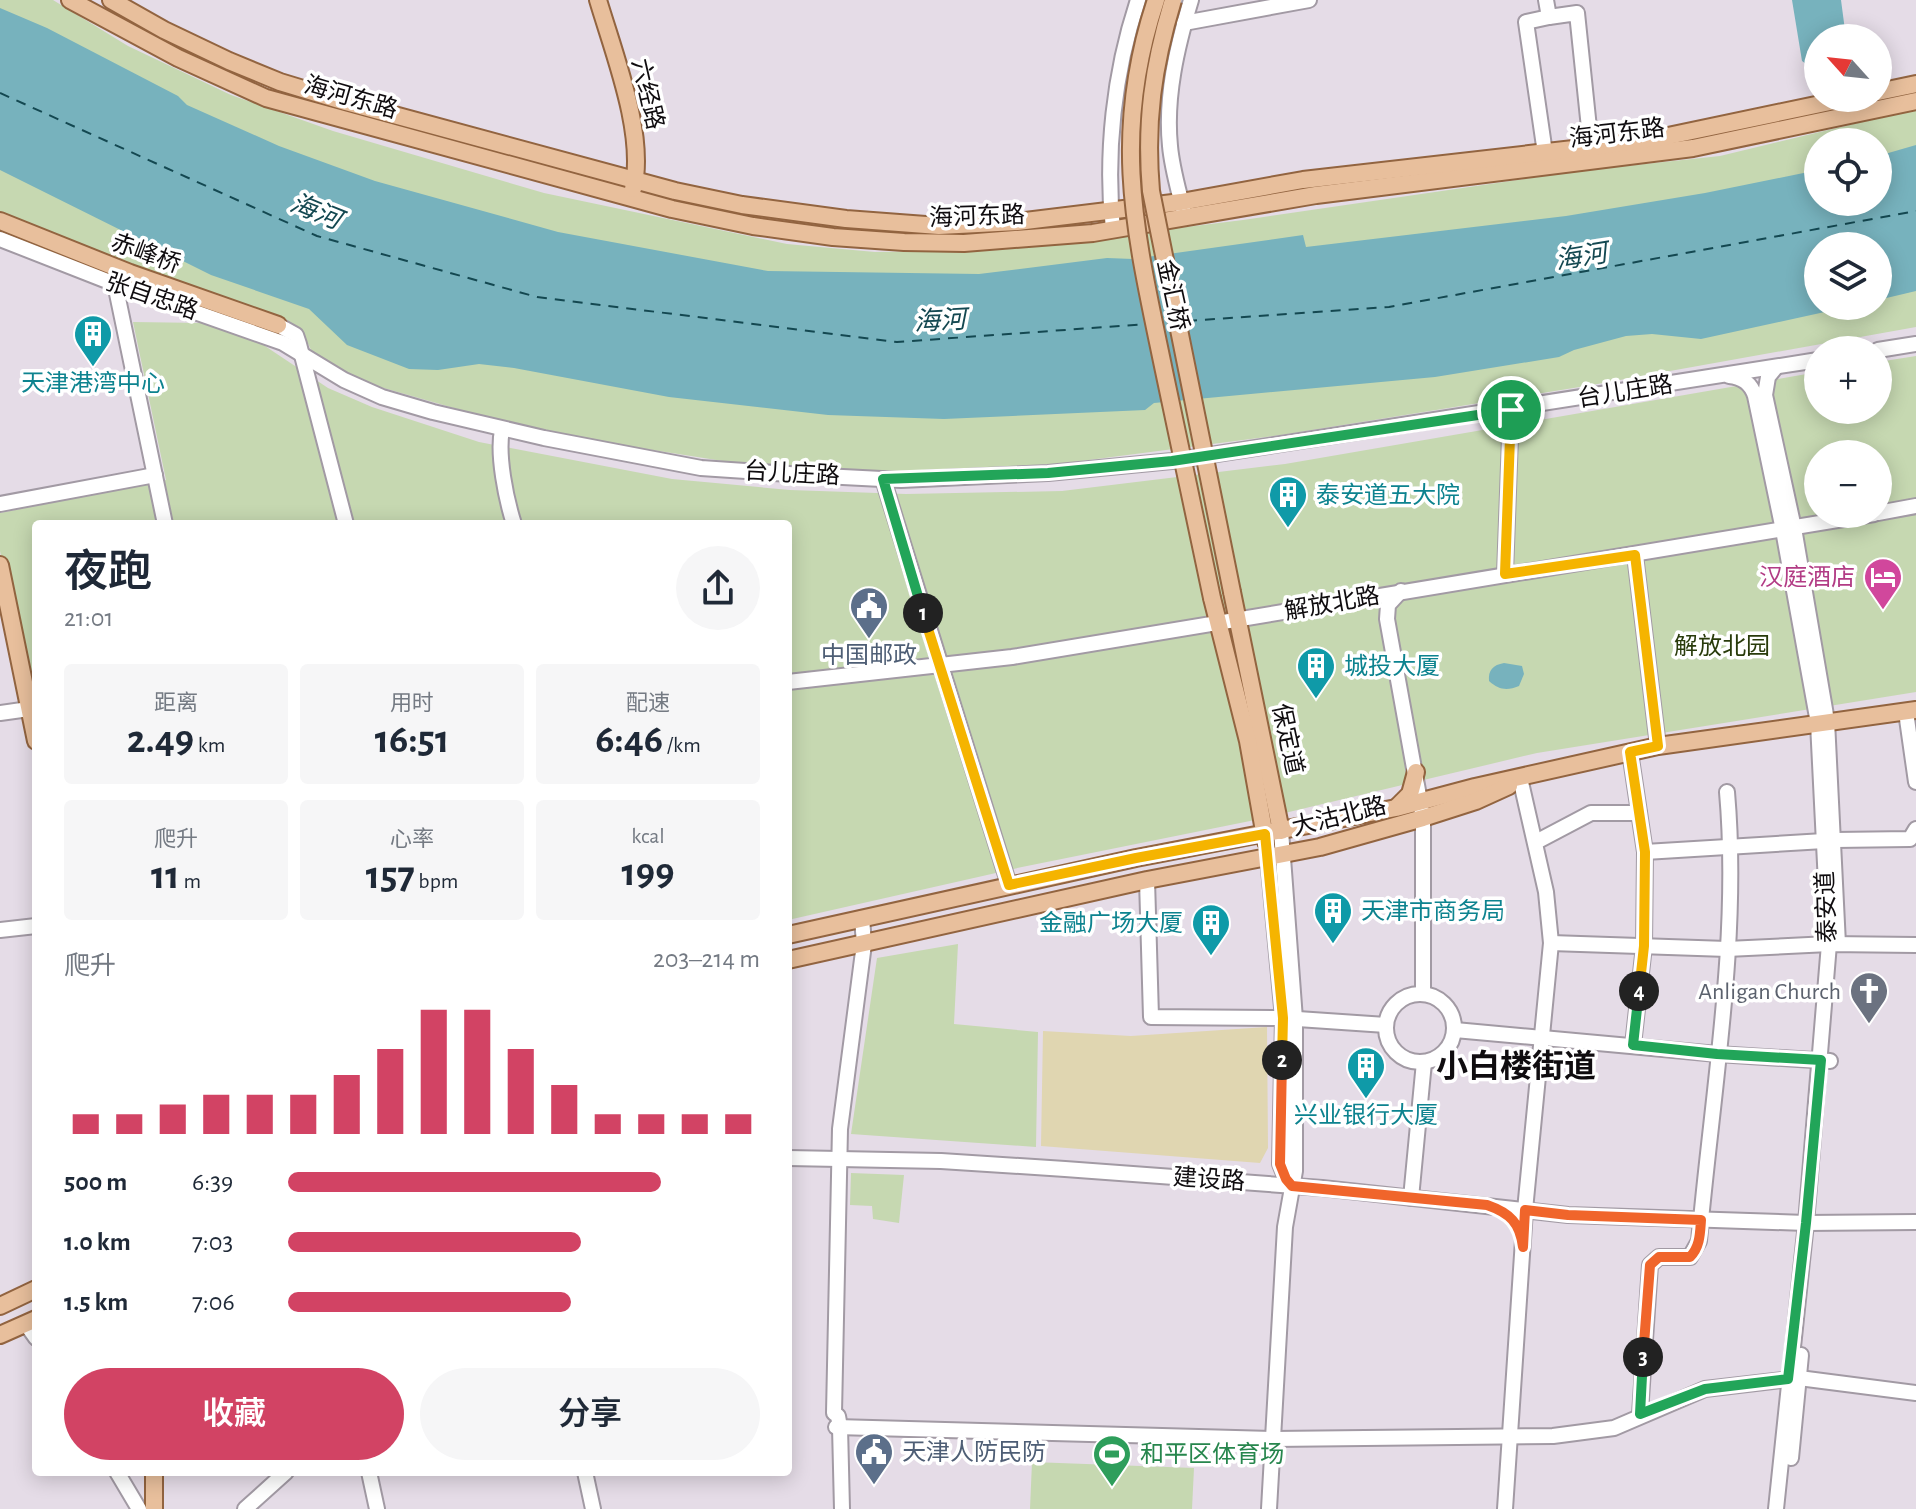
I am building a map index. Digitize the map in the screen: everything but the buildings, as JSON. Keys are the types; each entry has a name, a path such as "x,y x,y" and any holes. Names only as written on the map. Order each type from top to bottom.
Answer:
{"main road":[{"path":"73,2 111,0 127,4 132,33"},
{"name":"六经路","path":"598,0 627,99 638,159 631,200"},
{"name":"海河东路","path":"73,2 178,58 266,98 631,200 753,226 833,237 904,242 1004,241 1113,230 1303,180 1668,136 1804,107"},
{"name":"金汇桥","path":"1168,2 1150,97 1147,142 1151,191 1232,592"},
{"name":"金汇桥","path":"1168,2 1141,48 1133,92 1131,193 1139,252 1219,622"},
{"name":"海河东路","path":"127,4 229,61 280,82 636,180 742,205 846,219 939,226 1017,222 1111,210 1183,210 1693,148 1916,101"},
{"path":"1892,89 1916,84"},
{"name":"赤峰桥","path":"0,221 130,273 278,325"},
{"path":"0,565 32,705"},
{"name":"保定道","path":"1232,592 1267,796"},
{"name":"保定道","path":"1219,622 1267,796"},
{"name":"大沽北路","path":"1274,838 1320,847 1475,787 1658,746 1911,711"},
{"path":"1396,808 1410,794 1416,772"},
{"path":"792,959 1232,864 1274,838 1267,796"},
{"path":"1235,840 1254,824 1267,796"},
{"name":"大沽北路","path":"792,934 1009,885 1235,840 1274,838 1396,808 1422,810"},
{"path":"0,1306 32,1291"},
{"path":"0,1335 31,1321"},
{"path":"154,1476 154,1509"}],"street":[{"path":"1113,230 1111,210 1117,83 1138,0"},
{"path":"1183,210 1173,172 1168,112 1191,0"},
{"path":"1184,23 1309,0"},
{"path":"1546,0 1549,17"},
{"path":"1545,153 1526,22 1577,13 1591,147"},
{"name":"张自忠路","path":"0,239 115,284 283,343 303,355"},
{"path":"115,284 164,520"},
{"path":"278,325 296,335 303,355 345,520"},
{"path":"1892,348 1916,344"},
{"name":"台儿庄路","path":"303,355 344,380 382,397 502,430 701,468 883,479 1048,473 1172,461 1804,362"},
{"name":"泰安道","path":"1776,367 1766,383 1765,395 1823,722 1833,944 1811,1223 1776,1509"},
{"name":"泰安道","path":"1725,375 1742,379 1753,390 1776,498 1789,529"},
{"path":"314,395 316,384 322,379 344,380"},
{"path":"1505,574 1511,410"},
{"path":"502,430 500,441 513,520"},
{"path":"0,504 155,475"},
{"path":"883,479 1009,885"},
{"path":"1750,536 1772,522 1776,498"},
{"name":"解放北路","path":"1892,511 1916,506"},
{"name":"解放北路","path":"792,682 1012,657 1804,526"},
{"path":"1635,555 1658,746"},
{"path":"1401,591 1388,605 1387,619 1422,810 1423,994"},
{"path":"1232,592 1248,610 1266,615"},
{"path":"0,713 32,709"},
{"path":"1911,711 1916,782"},
{"path":"1630,752 1645,852 1644,946 1633,1045"},
{"path":"1505,1509 1525,1210 1551,943 1546,892 1520,778"},
{"path":"1640,1414 1650,1265 1659,1257 1690,1257 1699,1241 1727,949 1732,846 1727,792"},
{"path":"1536,842 1591,813 1639,813"},
{"path":"1645,852 1910,839 1916,829"},
{"path":"1269,1509 1285,1227 1292,1186 1282,1171 1280,1156 1289,1019 1274,838"},
{"path":"1147,880 1151,1017 1289,1019 1386,1025"},
{"path":"840,1509 838,1427 832,1414 840,1129 864,944 862,918"},
{"path":"0,930 32,926"},
{"path":"1551,943 1727,949 1833,944 1916,945"},
{"path":"1423,994 1436,997 1445,1004 1452,1013 1455,1030 1450,1046 1442,1055 1424,1062 1409,1061 1399,1056 1386,1037 1386,1025 1395,1005 1404,998 1423,994"},
{"path":"1455,1030 1825,1061"},
{"path":"1411,1198 1424,1062"},
{"name":"建设路","path":"792,1158 941,1161 1292,1186 1568,1215 1811,1223 1916,1222"},
{"path":"1487,1205 1514,1220 1523,1247"},
{"path":"838,1427 1273,1439 1553,1436 1614,1428 1640,1414 1705,1389 1794,1379 1916,1393"},
{"name":"泰安道","path":"1786,1509 1794,1379"},
{"path":"119,1476 139,1509"},
{"path":"245,1509 282,1476"},
{"path":"370,1476 377,1509"},
{"path":"579,1509 592,1504 586,1476"}],"green space":[{"path":"0,0 53,0 128,46 231,95 333,131 544,193 787,244 875,252 999,250 1243,220 1579,171 1720,156 1804,136 1804,216 1892,216 1892,128 1837,128 1916,109 1916,327 1866,336 1804,336 1804,347 1281,435 1058,464 880,472 761,467 538,432 373,385 312,352 304,335 293,327 0,223"},
{"name":"解放北园","path":"133,322 204,323 259,342 328,388 372,407 479,442 672,479 790,490 906,494 1062,491 1285,464 1804,374 1804,424 1892,424 1892,360 1916,356 1916,692 1537,753 1255,820 1022,867 792,919 792,520 32,520 32,717 0,551 0,513 166,480"},
{"path":"958,944 954,1024 1038,1032 1036,1147 851,1134 877,958"},
{"path":"851,1173 904,1175 899,1223 873,1219 872,1206 850,1205"},
{"name":"和平区体育场","path":"1032,1462 1194,1468 1192,1509 1030,1509"}],"sand":[{"path":"1267,1027 1268,1148 1260,1163 1041,1146 1043,1031 1131,1036"}],"water":[{"path":"1792,0 1841,0 1844,24 1804,24 1804,62"},
{"name":"海河","path":"0,8 47,28 178,96 187,105 279,146 375,181 558,232 768,271 979,274 1107,258 1133,259 1303,235 1306,247 1566,216 1804,173 1804,216 1892,216 1892,152 1916,145 1916,291 1892,297 1892,232 1804,232 1804,316 1701,339 1652,334 1626,336 1559,357 1435,377 1154,403 1145,410 944,419 828,415 669,397 479,364 438,370 409,369 347,345 309,309 211,275 0,170"},
{"path":"1504,663 1522,666 1524,674 1519,686 1503,689 1489,681 1492,669"}],"ferry route":[{"path":"0,93 317,236 537,297 897,342 1148,324"},
{"path":"1187,321 1389,307 1916,211"}],"place":[{"name":"天津港湾中心","path":"93,368"},
{"name":"泰安道五大院","path":"1288,529"},
{"name":"汉庭酒店","path":"1883,611"},
{"name":"中国邮政","path":"869,640"},
{"name":"城投大厦","path":"1316,700"},
{"name":"天津市商务局","path":"1333,945"},
{"name":"金融广场大厦","path":"1211,957"},
{"name":"Anligan Church","path":"1869,1025"},
{"name":"兴业银行大厦","path":"1366,1100"},
{"name":"天津人防民防","path":"874,1486"},
{"name":"和平区体育场","path":"1112,1488"}],"district":[{"name":"小白楼街道","path":"1516,1066"}],"route":[{"path":"1511,410 1505,574 1635,555 1658,746 1630,752 1645,852 1644,946 1633,1045 1821,1060 1788,1379 1705,1389 1640,1414 1650,1265 1659,1257 1690,1257 1699,1241 1701,1220 1568,1215 1525,1210 1523,1247 1514,1220 1487,1205 1292,1186 1280,1164 1283,1018 1265,834 1009,885 883,479 1048,473 1172,461 1511,410"}]}
